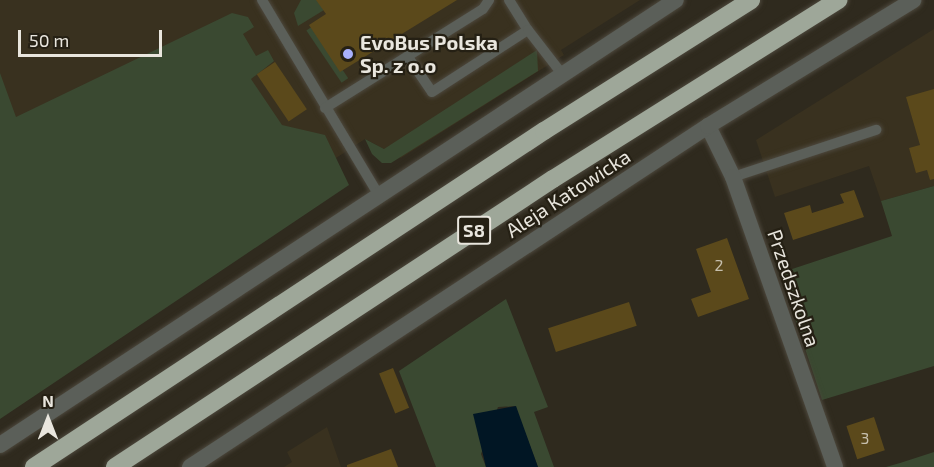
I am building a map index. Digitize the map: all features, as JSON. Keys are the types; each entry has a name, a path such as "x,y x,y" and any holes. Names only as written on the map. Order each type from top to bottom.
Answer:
{"highway":[{"name":"S8","path":"34,467 544,131 752,0"},
{"name":"S8","path":"115,467 534,191 838,0"}],"street":[{"path":"0,445 378,194 676,0"},
{"name":"Aleja Katowicka","path":"190,467 708,126 914,0"},
{"name":"Przedszkolna","path":"708,126 733,177 835,467"}],"lane":[{"path":"262,0 378,194"},
{"path":"325,108 483,9 489,0"},
{"path":"509,0 528,30 562,74"},
{"path":"408,57 432,92 528,30"},
{"path":"733,177 876,130"}],"shaded area":[{"path":"0,0 640,0 561,50 564,55 401,158 365,139 336,158 0,143"},
{"path":"934,29 934,186 881,201 869,166 775,197 756,140"},
{"path":"327,427 341,467 284,467 292,462 287,452"}],"green space":[{"path":"301,0 318,0 324,10 298,26 294,13"},
{"path":"232,13 248,17 254,27 243,34 256,56 268,50 274,61 251,79 282,125 325,135 349,185 0,419 0,73 16,117"},
{"path":"313,26 348,78 342,83 306,30"},
{"path":"537,50 538,71 391,163 382,163 372,154 365,139 384,149"},
{"path":"934,186 934,366 822,400 780,273 892,236 881,201"},
{"path":"506,299 548,407 534,412 554,467 538,467 515,406 498,407 481,454 486,467 436,467 399,371"},
{"path":"934,452 934,467 886,467 900,463"}],"water":[{"path":"516,406 538,467 486,467 473,414"}],"building":[{"name":"EvoBus Polska Sp. z o.o","path":"316,0 457,0 340,72 309,25 326,14"},
{"path":"275,62 307,109 289,122 257,74"},
{"path":"934,89 934,179 930,180 927,170 916,173 909,148 920,145 906,97"},
{"path":"854,190 864,217 793,240 784,213 810,205 812,213 844,203 840,194"},
{"path":"727,238 749,299 698,317 691,299 711,292 696,249"},
{"path":"629,302 637,326 556,352 548,328"},
{"path":"393,368 409,408 395,413 379,374"},
{"path":"874,417 885,450 857,459 846,426"},
{"path":"391,449 398,467 347,467 347,465"}],"place":[{"name":"EvoBus Polska Sp. z o.o","path":"348,54"}]}
